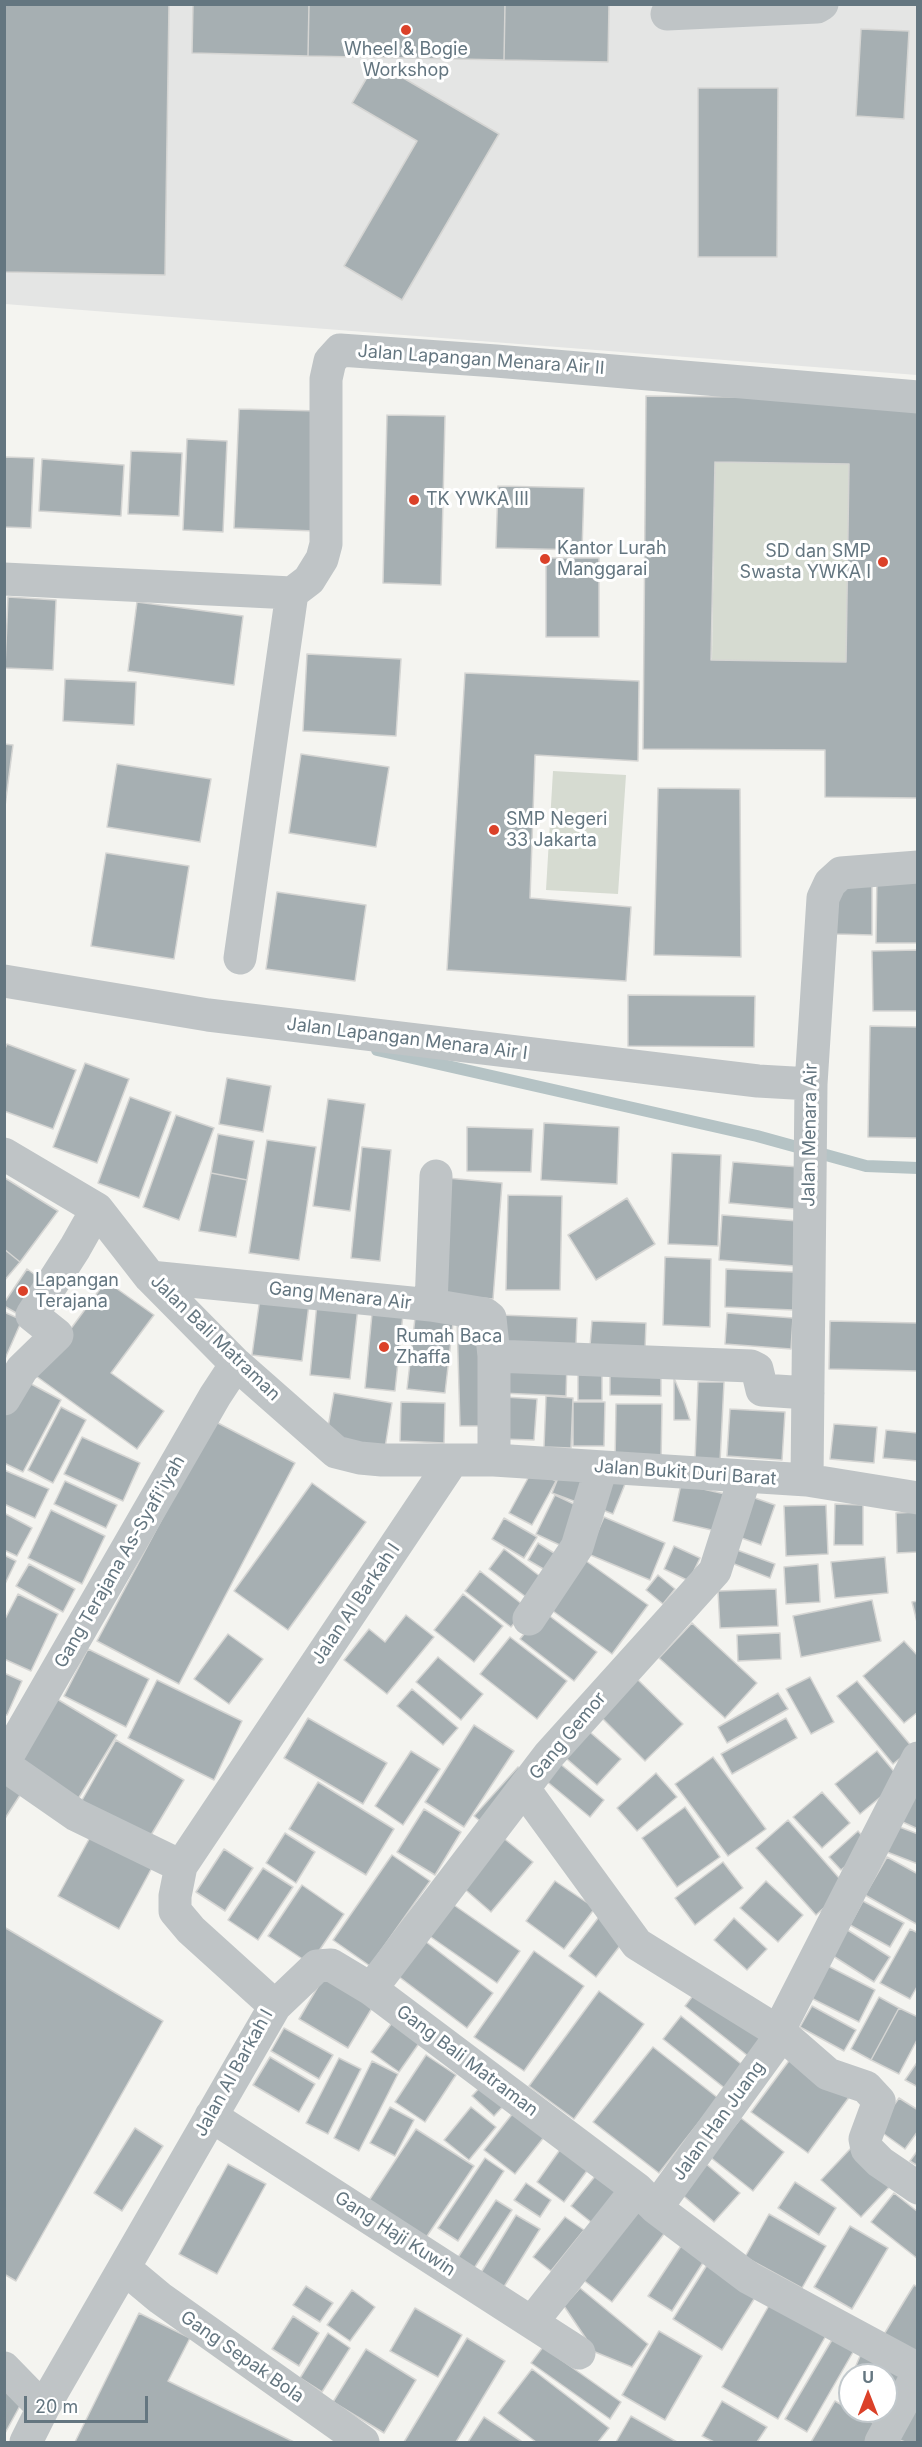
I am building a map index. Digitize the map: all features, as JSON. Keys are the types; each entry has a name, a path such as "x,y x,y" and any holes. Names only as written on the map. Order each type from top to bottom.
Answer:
{"street":[{"path":"667,14 817,7 822,4"},
{"name":"Jalan Lapangan Menara Air II","path":"292,594 309,580 322,559 326,544 326,379 330,360 340,350 496,360 918,397"},
{"path":"4,579 292,594 240,958"},
{"name":"Jalan Menara Air","path":"807,1480 810,1084 823,898 830,883 841,873 918,867"},
{"name":"Jalan Lapangan Menara Air I","path":"4,981 208,1015 758,1081 810,1084"},
{"name":"Jalan Bali Matraman","path":"5,1156 97,1209 150,1276 236,1364 336,1452 382,1460 452,1461"},
{"path":"431,1305 436,1176"},
{"path":"4,1399 22,1369 57,1335 32,1315 97,1209"},
{"name":"Gang Menara Air","path":"150,1276 431,1305 485,1314 490,1318 494,1356 494,1460"},
{"path":"494,1356 751,1366 757,1369 762,1390 808,1393"},
{"name":"Gang Terajana As-Syafi'iyah","path":"4,1764 215,1396 236,1364"},
{"name":"Jalan Bukit Duri Barat","path":"452,1461 494,1460 807,1480 918,1498"},
{"name":"Jalan Al Barkah I","path":"26,2442 43,2408 275,2006 191,1930 175,1911 175,1896 181,1866 452,1461"},
{"path":"529,1619 577,1547 602,1468"},
{"name":"Gang Gemor","path":"371,1989 549,1755 715,1571 745,1477"},
{"name":"Jalan Han Juang","path":"532,2322 646,2198 782,2034 782,2024 918,1758"},
{"path":"4,1764 76,1815 181,1866"},
{"path":"524,1789 637,1944 782,2034 828,2074 866,2087 879,2100 865,2139 867,2149 880,2162 918,2188"},
{"name":"Gang Bali Matraman","path":"275,2006 317,1966 331,1965 371,1989 646,2198"},
{"name":"Gang Haji Kuwin","path":"211,2116 579,2353"},
{"path":"646,2198 749,2278 918,2369"},
{"name":"Gang Sepak Bola","path":"124,2268 160,2298 363,2442"},
{"path":"4,2368 43,2408"},
{"path":"881,2442 918,2374"}],"shaded area":[{"path":"4,5 917,5 917,375 5,304"},
{"path":"715,462 849,464 846,662 712,660"},
{"path":"553,771 626,775 618,894 546,890"}],"building":[{"path":"4,4 169,4 165,275 4,272"},
{"path":"193,4 309,4 308,56 192,53"},
{"name":"Wheel & Bogie Workshop","path":"309,4 505,4 504,60 308,56"},
{"path":"505,4 609,4 608,62 504,60"},
{"path":"861,29 909,31 904,119 856,116"},
{"path":"376,62 499,134 402,300 344,266 417,141 352,103"},
{"path":"698,88 778,88 777,257 698,257"},
{"name":"SD dan SMP Swasta YWKA I","path":"646,396 918,399 918,798 825,797 825,750 643,749","holes":["715,462 849,464 846,662 711,660"]},
{"path":"239,409 319,411 315,531 234,528"},
{"name":"TK YWKA III","path":"387,415 445,416 441,585 383,583"},
{"path":"187,439 227,441 223,532 183,530"},
{"path":"131,451 182,453 179,516 128,514"},
{"path":"4,457 34,458 31,528 4,527"},
{"path":"42,459 124,465 121,516 39,511"},
{"path":"498,486 584,488 582,550 496,548"},
{"path":"546,558 599,558 599,637 546,637"},
{"path":"8,597 56,600 53,670 5,668"},
{"path":"137,602 243,616 234,685 128,671"},
{"path":"307,654 401,659 396,736 303,731"},
{"name":"SMP Negeri 33 Jakarta","path":"465,673 639,681 638,761 535,755 530,898 631,907 626,981 447,970"},
{"path":"65,679 136,682 134,725 63,721"},
{"path":"4,744 13,745 4,814"},
{"path":"301,754 389,767 376,847 289,833"},
{"path":"117,764 211,779 200,842 107,827"},
{"path":"658,788 740,789 741,957 654,955"},
{"path":"106,853 189,866 174,959 91,946"},
{"path":"877,872 918,873 918,943 876,943"},
{"path":"837,882 872,883 872,935 835,934"},
{"path":"277,892 366,905 355,981 266,969"},
{"path":"918,950 918,1011 873,1011 872,951"},
{"path":"628,995 755,996 754,1047 628,1046"},
{"path":"870,1026 918,1027 918,1138 868,1137"},
{"path":"7,1044 76,1070 53,1129 4,1111 4,1051"},
{"path":"85,1063 129,1079 97,1163 53,1147"},
{"path":"227,1078 271,1086 263,1132 219,1124"},
{"path":"130,1097 171,1112 139,1198 98,1183"},
{"path":"328,1099 365,1104 350,1211 313,1206"},
{"path":"176,1115 214,1128 179,1220 143,1207"},
{"path":"544,1123 619,1127 617,1184 541,1180"},
{"path":"467,1127 533,1129 531,1172 467,1171"},
{"path":"218,1134 254,1141 247,1180 211,1173"},
{"path":"267,1140 316,1147 299,1260 249,1253"},
{"path":"362,1147 391,1150 380,1261 351,1258"},
{"path":"672,1153 721,1155 718,1246 668,1244"},
{"path":"733,1162 799,1167 795,1209 729,1203"},
{"path":"211,1173 247,1180 236,1237 199,1231"},
{"path":"5,1178 58,1211 20,1262 4,1249"},
{"path":"447,1178 502,1183 493,1299 438,1294"},
{"path":"508,1195 562,1196 560,1290 506,1290"},
{"path":"627,1198 655,1244 596,1280 568,1235"},
{"path":"722,1215 798,1221 795,1266 719,1260"},
{"path":"4,1249 20,1262 4,1281"},
{"path":"665,1257 711,1259 710,1327 663,1325"},
{"name":"Lapangan Terajana","path":"27,1269 41,1279 18,1314 4,1306 4,1303"},
{"path":"726,1269 794,1272 793,1310 725,1307"},
{"path":"106,1281 154,1315 111,1373 164,1411 137,1449 36,1376"},
{"path":"260,1298 309,1304 302,1361 252,1355"},
{"path":"317,1303 358,1307 350,1379 310,1375"},
{"name":"Rumah Baca Zhaffa","path":"373,1303 404,1305 395,1391 365,1388"},
{"path":"416,1309 454,1314 445,1393 407,1389"},
{"path":"4,1312 22,1320 4,1361"},
{"path":"727,1313 793,1318 791,1349 725,1344"},
{"path":"500,1315 577,1318 576,1345 499,1342"},
{"path":"482,1317 485,1426 460,1426 457,1318"},
{"path":"592,1321 646,1323 645,1349 590,1346"},
{"path":"830,1321 918,1323 918,1371 829,1369"},
{"path":"502,1359 567,1362 566,1396 501,1393"},
{"path":"578,1360 602,1360 602,1400 578,1400"},
{"path":"610,1365 661,1365 661,1396 610,1395"},
{"path":"20,1378 61,1400 23,1472 4,1463 4,1408"},
{"path":"674,1378 684,1402 690,1420 674,1420"},
{"path":"698,1382 724,1382 720,1462 695,1461"},
{"path":"334,1393 392,1403 385,1448 326,1439"},
{"path":"546,1396 573,1398 571,1448 544,1447"},
{"path":"504,1397 537,1399 534,1440 502,1439"},
{"path":"401,1402 445,1403 444,1443 400,1441"},
{"path":"573,1402 605,1402 604,1446 573,1446"},
{"path":"616,1404 662,1404 661,1462 615,1462"},
{"path":"61,1407 86,1420 53,1483 28,1470"},
{"path":"730,1409 785,1412 782,1460 727,1456"},
{"path":"214,1421 295,1463 179,1684 97,1641"},
{"path":"834,1424 877,1427 874,1463 830,1459"},
{"path":"886,1430 918,1433 918,1461 883,1458"},
{"path":"82,1437 140,1463 123,1501 64,1474"},
{"path":"562,1468 595,1481 587,1506 552,1493"},
{"path":"533,1469 556,1481 532,1525 509,1513"},
{"path":"4,1470 49,1489 35,1518 4,1504"},
{"path":"608,1472 627,1479 613,1514 595,1507"},
{"path":"65,1481 117,1505 106,1528 54,1504"},
{"path":"312,1483 366,1522 288,1630 234,1591"},
{"path":"681,1484 725,1494 716,1531 673,1521"},
{"path":"555,1495 582,1508 564,1547 536,1534"},
{"path":"749,1496 775,1505 761,1545 736,1536"},
{"path":"835,1504 863,1505 863,1545 834,1545"},
{"path":"826,1505 828,1554 786,1556 784,1506"},
{"path":"51,1510 105,1536 82,1584 28,1558"},
{"path":"918,1512 918,1552 897,1553 896,1513"},
{"path":"4,1513 32,1528 17,1556 4,1550"},
{"path":"604,1517 665,1543 650,1580 588,1554"},
{"path":"504,1518 537,1537 524,1558 492,1539"},
{"path":"538,1543 562,1558 552,1574 528,1560"},
{"path":"674,1546 700,1558 689,1581 664,1569"},
{"path":"729,1547 775,1564 770,1578 724,1560"},
{"path":"504,1549 541,1577 526,1597 489,1569"},
{"path":"4,1555 16,1561 4,1586"},
{"path":"885,1557 888,1593 835,1598 831,1562"},
{"path":"582,1558 648,1605 612,1654 546,1606"},
{"path":"29,1564 75,1589 63,1612 16,1586"},
{"path":"818,1564 820,1602 786,1604 784,1567"},
{"path":"480,1571 527,1608 511,1627 465,1591"},
{"path":"658,1575 675,1589 663,1604 646,1590"},
{"path":"776,1589 778,1626 720,1628 718,1591"},
{"path":"18,1594 58,1614 31,1671 4,1659 4,1621"},
{"path":"463,1594 503,1626 474,1662 434,1630"},
{"path":"872,1600 881,1641 801,1657 793,1616"},
{"path":"918,1601 918,1626 912,1602"},
{"path":"543,1611 597,1652 574,1681 520,1639"},
{"path":"406,1615 434,1637 387,1694 344,1660 369,1629 385,1642"},
{"path":"692,1623 757,1683 725,1718 659,1658"},
{"path":"780,1633 781,1659 738,1661 737,1635"},
{"path":"228,1634 263,1659 229,1704 194,1679"},
{"path":"510,1637 567,1681 537,1719 480,1674"},
{"path":"904,1641 918,1656 918,1712 904,1723 863,1676"},
{"path":"88,1649 149,1679 126,1727 64,1696"},
{"path":"438,1657 483,1694 461,1720 416,1682"},
{"path":"4,1673 22,1681 7,1715 4,1714"},
{"path":"632,1674 683,1724 645,1761 595,1711"},
{"path":"810,1677 834,1722 811,1734 786,1689"},
{"path":"157,1680 242,1721 214,1780 128,1738"},
{"path":"857,1681 913,1748 893,1764 837,1696"},
{"path":"412,1689 458,1728 443,1745 397,1706"},
{"path":"778,1693 788,1709 727,1743 718,1727"},
{"path":"52,1696 117,1735 75,1804 11,1765"},
{"path":"308,1718 387,1763 363,1804 284,1758"},
{"path":"786,1718 797,1738 732,1774 721,1754"},
{"path":"474,1725 514,1751 464,1827 425,1802"},
{"path":"584,1727 621,1759 597,1785 560,1753"},
{"path":"116,1740 184,1780 148,1840 81,1802"},
{"path":"411,1751 440,1769 403,1825 375,1806"},
{"path":"877,1751 901,1780 860,1814 835,1784"},
{"path":"713,1757 766,1829 728,1856 675,1784"},
{"path":"553,1758 604,1800 590,1817 539,1775"},
{"path":"518,1767 530,1778 487,1827 474,1816"},
{"path":"918,1771 918,1829 894,1818"},
{"path":"656,1773 677,1797 637,1831 617,1808"},
{"path":"4,1781 22,1792 4,1820"},
{"path":"318,1782 394,1829 366,1875 289,1829"},
{"path":"822,1792 850,1823 822,1848 793,1817"},
{"path":"685,1807 720,1857 677,1887 642,1838"},
{"path":"424,1809 461,1832 435,1875 397,1852"},
{"path":"788,1820 847,1887 816,1915 756,1848"},
{"path":"897,1826 918,1834 918,1864 887,1852"},
{"path":"94,1830 155,1862 119,1929 58,1896"},
{"path":"858,1831 870,1845 841,1870 829,1857"},
{"path":"285,1833 315,1852 296,1883 266,1863"},
{"path":"501,1836 533,1862 491,1912 460,1885"},
{"path":"224,1849 253,1868 225,1911 196,1892"},
{"path":"392,1855 430,1881 370,1966 333,1940"},
{"path":"887,1857 918,1874 918,1925 865,1895"},
{"path":"723,1862 743,1888 695,1925 675,1898"},
{"path":"263,1868 293,1887 258,1940 228,1920"},
{"path":"555,1881 595,1908 564,1949 526,1921"},
{"path":"766,1881 803,1915 778,1942 740,1908"},
{"path":"302,1885 344,1914 310,1964 268,1936"},
{"path":"863,1901 904,1923 890,1947 850,1925"},
{"path":"451,1903 520,1951 497,1983 428,1935"},
{"path":"602,1913 629,1934 596,1977 569,1956"},
{"path":"734,1918 767,1949 747,1970 714,1940"},
{"path":"4,1927 163,2021 16,2281 4,2274"},
{"path":"846,1929 890,1957 874,1982 830,1954"},
{"path":"910,1929 918,1933 918,1985 910,1999 880,1983"},
{"path":"421,1938 493,1993 467,2028 394,1973"},
{"path":"534,1951 584,1986 524,2071 474,2037"},
{"path":"826,1965 875,1990 859,2022 809,1997"},
{"path":"326,1973 375,2003 348,2048 299,2019"},
{"path":"699,1988 762,2038 748,2056 685,2006"},
{"path":"599,1991 644,2024 574,2119 529,2086"},
{"path":"879,1997 899,2008 871,2060 851,2049"},
{"path":"812,2006 856,2030 844,2051 800,2027"},
{"path":"899,2008 918,2017 918,2038 899,2074 871,2060"},
{"path":"399,2013 427,2032 399,2072 371,2052"},
{"path":"681,2016 745,2067 727,2090 663,2039"},
{"path":"284,2028 333,2055 319,2079 271,2051"},
{"path":"653,2047 718,2098 659,2173 593,2122"},
{"path":"794,2054 850,2096 808,2153 751,2112"},
{"path":"426,2055 456,2075 425,2122 395,2102"},
{"path":"270,2057 315,2084 299,2112 253,2085"},
{"path":"339,2058 361,2069 328,2134 306,2123"},
{"path":"372,2061 398,2074 359,2151 334,2138"},
{"path":"918,2061 918,2087 905,2080"},
{"path":"486,2081 508,2101 494,2116 472,2096"},
{"path":"899,2098 918,2110 918,2131 905,2149 877,2129"},
{"path":"390,2107 414,2120 395,2156 370,2143"},
{"path":"471,2107 496,2127 469,2160 444,2140"},
{"path":"517,2108 548,2132 515,2174 484,2150"},
{"path":"741,2118 784,2152 753,2191 710,2157"},
{"path":"135,2128 163,2146 122,2211 94,2193"},
{"path":"416,2129 474,2166 421,2245 364,2208"},
{"path":"564,2144 592,2164 564,2202 537,2182"},
{"path":"852,2147 892,2184 861,2217 821,2180"},
{"path":"918,2150 918,2166 910,2161"},
{"path":"485,2158 504,2171 458,2241 438,2228"},
{"path":"705,2163 740,2193 714,2222 679,2192"},
{"path":"228,2164 266,2184 217,2274 179,2254"},
{"path":"601,2169 631,2193 601,2230 571,2206"},
{"path":"795,2182 836,2208 819,2235 778,2208"},
{"path":"526,2183 551,2200 540,2217 514,2200"},
{"path":"894,2193 918,2212 918,2259 871,2222"},
{"path":"496,2200 512,2210 469,2276 453,2265"},
{"path":"633,2204 667,2230 612,2302 578,2276"},
{"path":"769,2214 826,2246 802,2288 745,2257"},
{"path":"516,2215 540,2229 497,2298 474,2284"},
{"path":"565,2217 584,2230 551,2271 533,2257"},
{"path":"850,2226 888,2248 852,2309 814,2287"},
{"path":"683,2243 706,2258 672,2311 648,2296"},
{"path":"707,2265 756,2296 722,2350 673,2319"},
{"path":"914,2285 918,2287 918,2357 883,2336"},
{"path":"306,2286 333,2303 320,2322 293,2305"},
{"path":"580,2288 648,2344 632,2367 595,2352 564,2306"},
{"path":"352,2290 375,2307 350,2341 327,2325"},
{"path":"775,2295 831,2327 778,2419 722,2387"},
{"path":"415,2308 462,2335 438,2377 390,2351"},
{"path":"139,2313 190,2338 168,2381 294,2442 75,2442"},
{"path":"293,2316 319,2333 299,2366 272,2349"},
{"path":"839,2328 860,2340 847,2363 838,2363 838,2378 807,2432 785,2419"},
{"path":"659,2331 702,2356 665,2420 622,2395"},
{"path":"328,2333 350,2348 322,2392 300,2378"},
{"path":"467,2338 505,2361 456,2442 404,2442"},
{"path":"543,2347 621,2402 610,2419 531,2363"},
{"path":"366,2349 416,2380 384,2433 333,2402"},
{"path":"863,2349 897,2363 857,2363"},
{"path":"898,2364 904,2366 898,2381"},
{"path":"532,2369 609,2428 598,2442 536,2442 498,2413"},
{"path":"4,2381 27,2393 4,2435"},
{"path":"918,2400 918,2442 905,2442 897,2439"},
{"path":"722,2401 767,2427 757,2442 714,2442 702,2436"},
{"path":"835,2401 838,2403 838,2423 873,2423 882,2428 874,2442 811,2442"},
{"path":"631,2416 677,2442 616,2442"},
{"path":"484,2417 521,2441 468,2442"}],"waterway":[{"path":"377,1050 757,1136 866,1166 918,1168"}],"place":[{"name":"Wheel & Bogie Workshop","path":"406,30"},
{"name":"TK YWKA III","path":"414,500"},
{"name":"Kantor Lurah Manggarai","path":"545,559"},
{"name":"SD dan SMP Swasta YWKA I","path":"883,562"},
{"name":"SMP Negeri 33 Jakarta","path":"494,830"},
{"name":"Lapangan Terajana","path":"23,1291"},
{"name":"Rumah Baca Zhaffa","path":"384,1347"}]}
